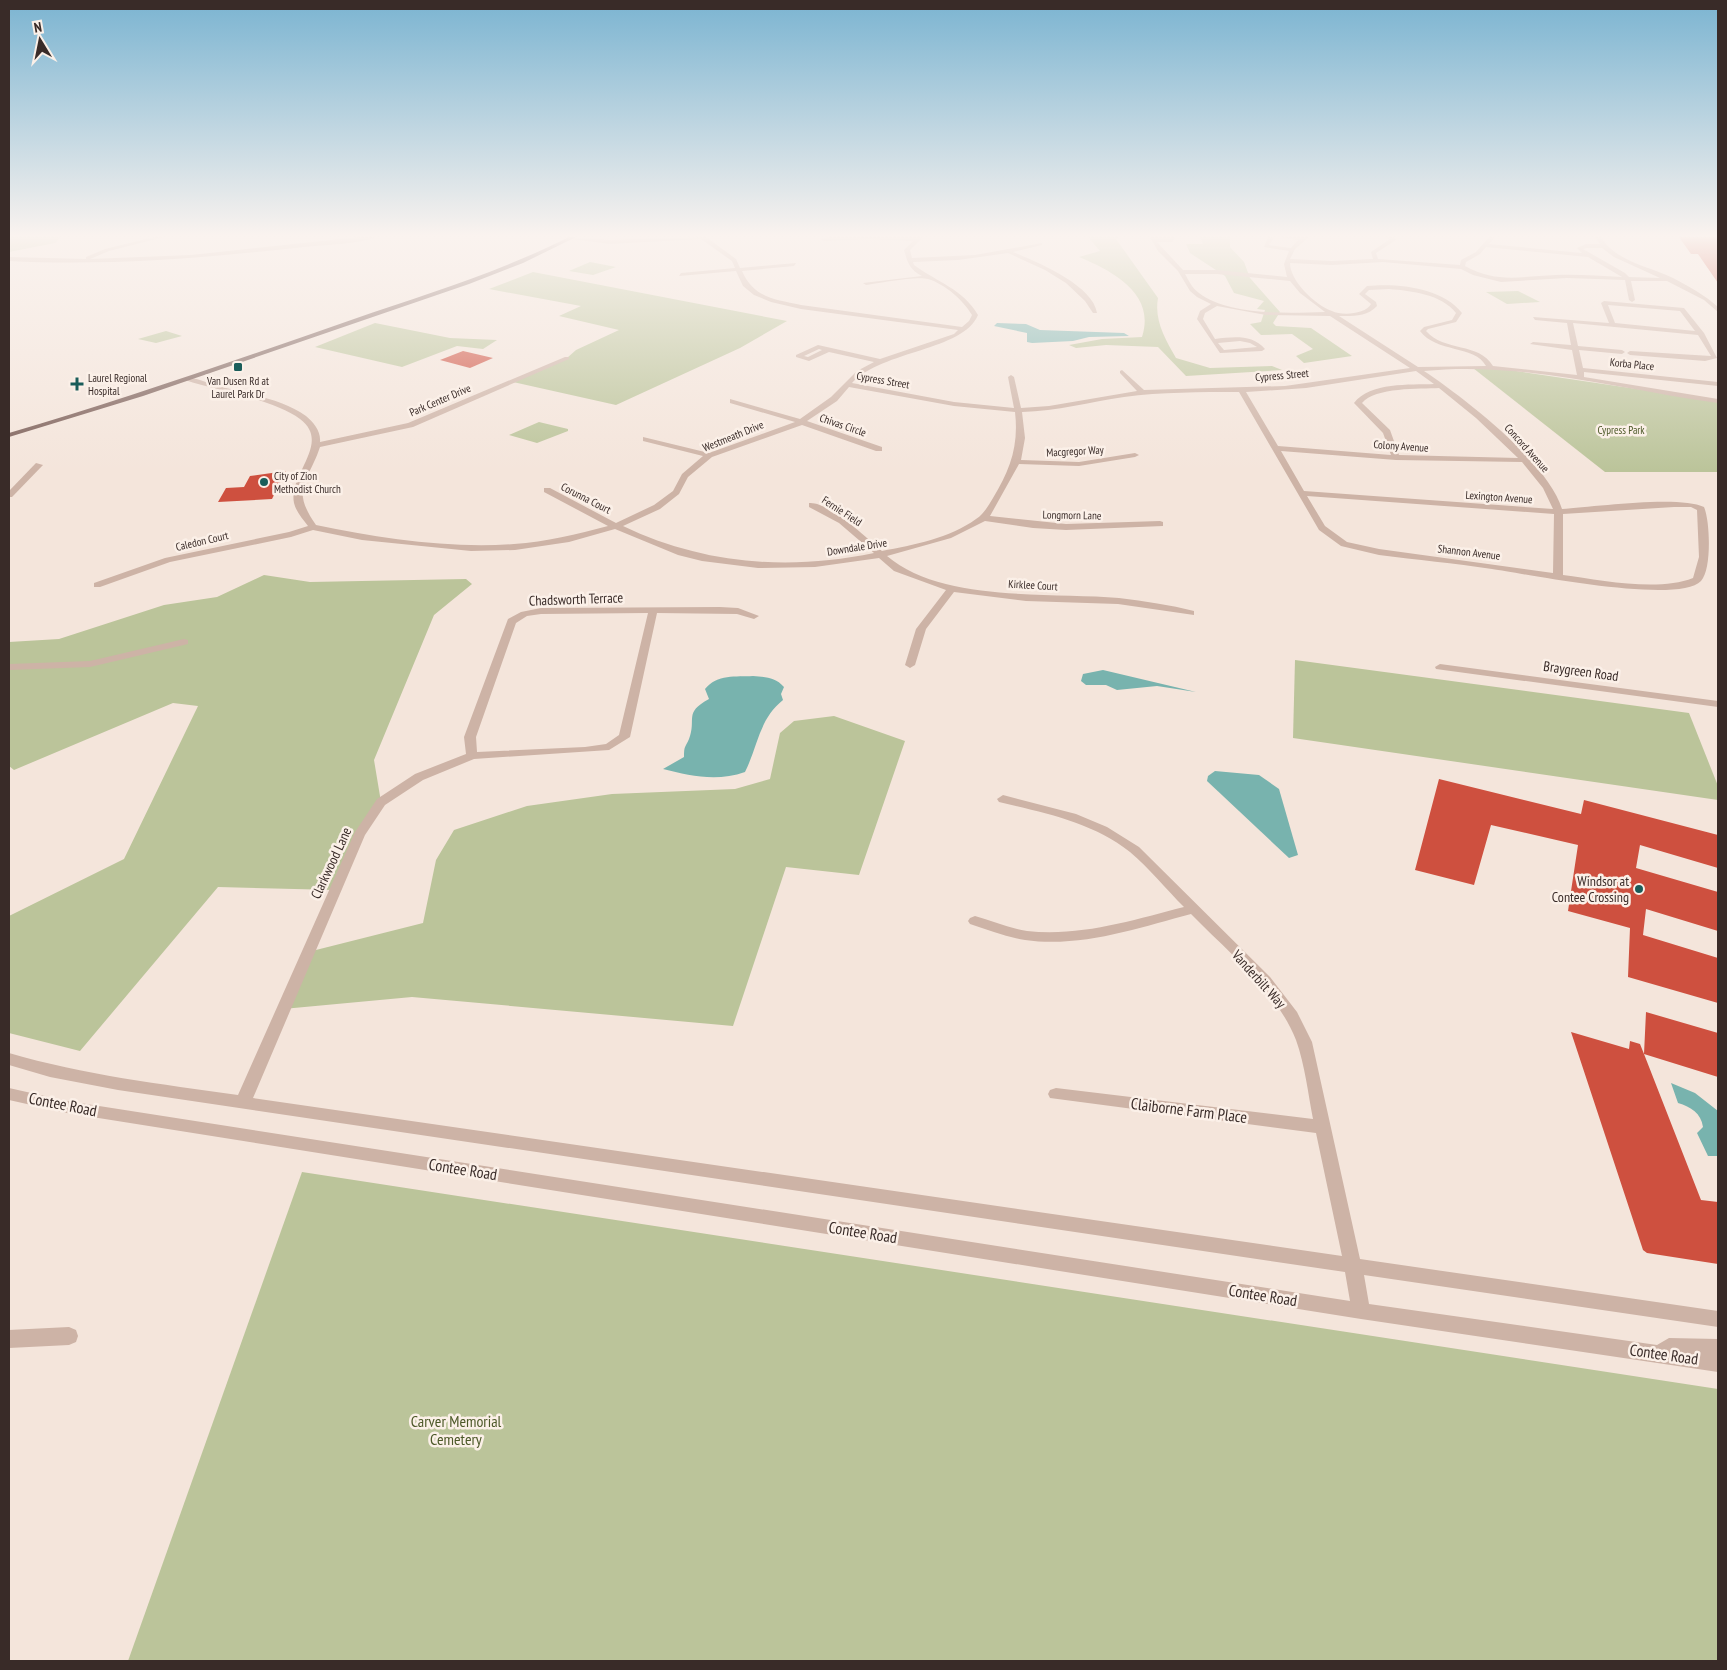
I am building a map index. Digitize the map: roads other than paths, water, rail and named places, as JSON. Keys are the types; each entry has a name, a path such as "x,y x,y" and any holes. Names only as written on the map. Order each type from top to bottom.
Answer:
{"main road":[{"path":"9,435 187,380 373,315"}],"street":[{"path":"860,315 965,329 972,322 975,315"},
{"path":"1200,315 1213,341 1222,352 1262,349 1257,342 1250,340 1213,341"},
{"name":"Concord Avenue","path":"1333,315 1443,386 1487,422 1525,460 1548,490 1558,512 1558,576"},
{"path":"1458,315 1454,321 1426,328 1423,331 1424,334 1435,341 1474,354 1488,362 1491,368"},
{"path":"1609,315 1613,326"},
{"path":"1533,344 1626,352 1672,362 1712,359 1715,357 1710,347 1689,315"},
{"path":"1535,318 1701,333"},
{"path":"1570,322 1581,370 1581,380"},
{"name":"Westmeath Drive","path":"313,527 362,536 471,548 515,547 569,539 616,526 657,507 676,492 685,476 708,456 800,422 823,408 859,372 880,361 939,342 965,329"},
{"path":"1710,347 1718,348"},
{"path":"830,349 880,361"},
{"name":"Park Center Drive","path":"317,445 410,425 567,358"},
{"path":"1672,362 1681,380"},
{"name":"Cypress Street","path":"848,385 890,390 940,402 983,409 1019,410 1050,408 1142,392 1241,390 1311,385 1417,369 1491,368 1718,401"},
{"name":"Korba Place","path":"1581,370 1718,384"},
{"path":"1122,372 1142,392"},
{"name":"Downdale Drive","path":"616,526 652,543 701,558 744,564 792,566 841,563 880,557 947,537 984,518 1004,487 1016,462 1022,435 1019,410 1011,377"},
{"path":"187,380 282,408 301,417 313,428 317,445 314,457 304,471 298,499 301,510 313,527"},
{"path":"1396,458 1387,432 1361,407 1358,403 1360,399 1365,394 1378,391 1443,386"},
{"name":"Shannon Avenue","path":"1241,390 1322,528 1349,546 1379,552 1558,576 1652,587 1679,586 1695,582 1701,575 1703,527 1701,509 1694,505"},
{"name":"Chivas Circle","path":"733,401 879,449"},
{"path":"646,439 708,456"},
{"name":"Colony Avenue","path":"1276,448 1396,458 1525,460"},
{"name":"Macgregor Way","path":"1016,462 1079,464 1135,455"},
{"path":"9,495 39,465"},
{"name":"Corunna Court","path":"547,490 616,526"},
{"name":"Lexington Avenue","path":"1303,493 1558,512 1674,504 1694,505"},
{"name":"Fernie Field","path":"812,504 842,521 865,540 880,557"},
{"name":"Longmorn Lane","path":"984,518 1034,525 1066,527 1160,524"},
{"name":"Caledon Court","path":"97,586 168,560 291,534 313,527"},
{"name":"Kirklee Court","path":"880,557 897,569 952,589 1026,598 1118,601 1162,606 1191,613"},
{"path":"910,665 921,630 952,589"},
{"name":"Chadsworth Terrace","path":"472,756 470,737 512,621 524,614 541,611 738,611 754,616"},
{"name":"Clarkwood Lane","path":"243,1102 359,835 381,802 419,777 472,756 609,747 624,737 653,611"},
{"path":"9,667 90,664 184,642"},
{"name":"Braygreen Road","path":"1440,667 1718,704"},
{"name":"Vanderbilt Way","path":"1003,799 1058,810 1088,821 1112,833 1135,850 1266,981 1292,1016 1304,1042 1353,1266 1360,1311"},
{"path":"975,921 1002,930 1034,936 1063,936 1125,927 1194,910"},
{"name":"Contee Road","path":"9,1059 50,1071 118,1084 1718,1319"},
{"name":"Contee Road","path":"9,1094 77,1108 1360,1311 1718,1362"},
{"name":"Claiborne Farm Place","path":"1056,1094 1323,1127"},
{"path":"9,1339 69,1336"},
{"path":"1660,1354 1670,1347 1718,1348"}],"water":[{"path":"997,323 1026,324 1040,330 1124,333 1129,336 1089,337 1073,341 1032,343 1027,342 1027,333 994,326"},
{"path":"1103,670 1196,692 1157,686 1117,690 1106,685 1086,685 1081,681 1083,674"},
{"path":"753,676 770,678 781,684 784,687 781,694 783,700 775,707 764,724 745,772 724,777 704,777 663,769 684,757 691,732 693,713 696,708 709,699 705,689 710,684 721,679"},
{"path":"1215,771 1259,775 1279,789 1298,855 1289,858 1207,781 1208,776"},
{"path":"1671,1083 1695,1093 1718,1111 1718,1156 1708,1156 1697,1133 1703,1127 1698,1114 1687,1106 1678,1103"}],"place":[{"name":"Van Dusen Rd at Laurel Park Dr","path":"238,367"},
{"name":"Laurel Regional Hospital","path":"77,384"},
{"name":"City of Zion Methodist Church","path":"264,482"},
{"name":"Windsor at Contee Crossing","path":"1639,889"}],"park label":[{"name":"Cypress Park","path":"1621,430"},
{"name":"Carver Memorial Cemetery","path":"456,1430"}]}
